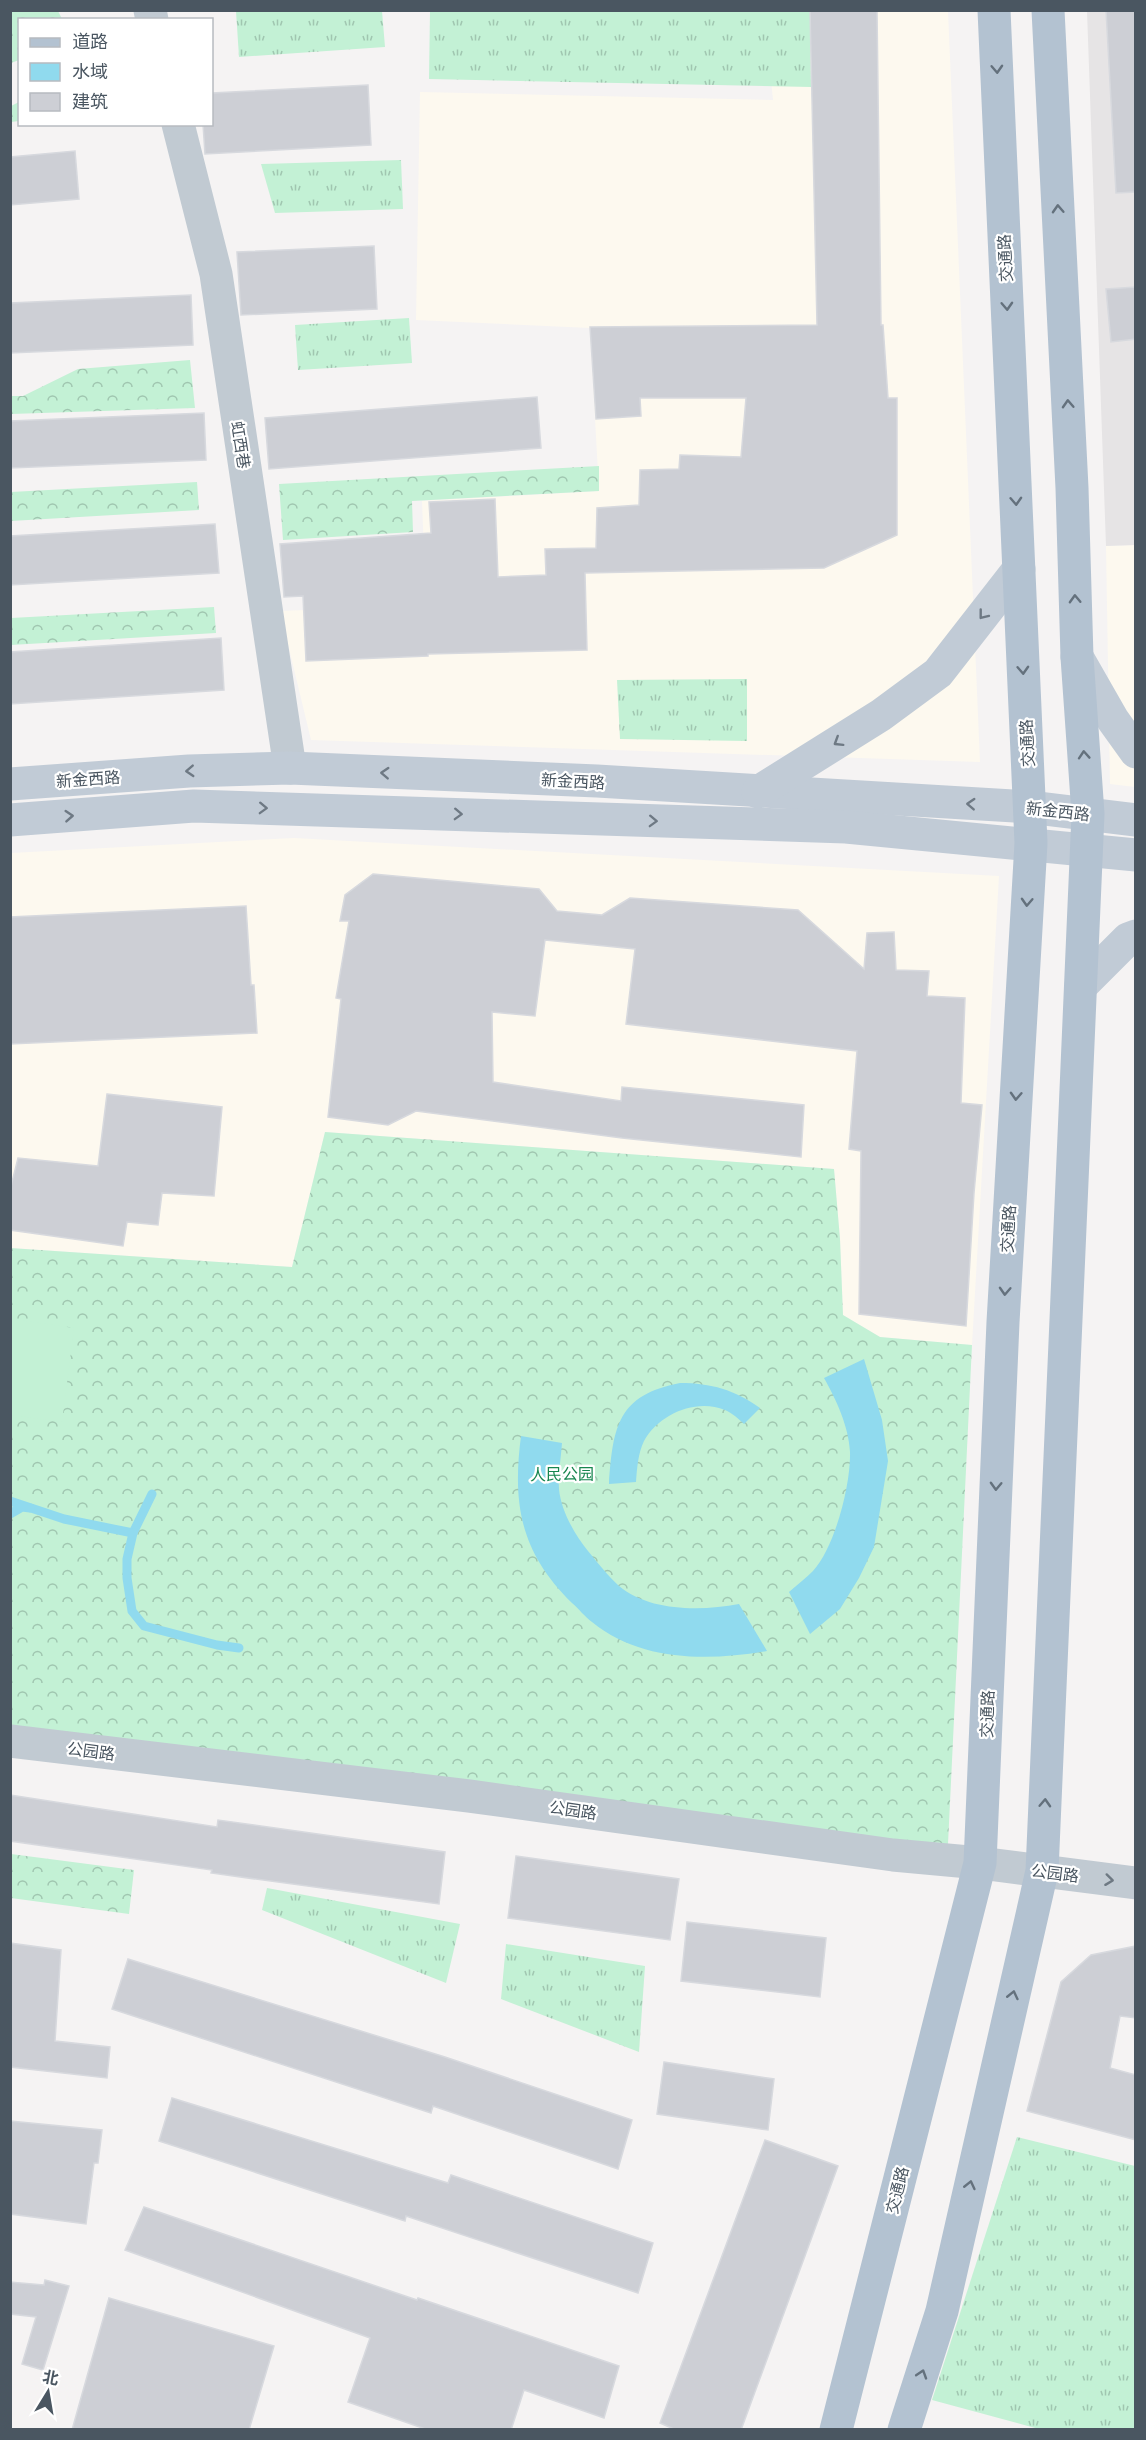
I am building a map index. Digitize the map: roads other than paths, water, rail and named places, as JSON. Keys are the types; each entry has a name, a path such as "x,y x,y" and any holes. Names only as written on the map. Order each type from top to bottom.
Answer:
{"main road":[{"name":"交通路","path":"836,2430 981,1863 1003,1322 1031,843 994,10"},
{"path":"904,2430 942,2311 1042,1871 1088,814 1077,657 1072,488 1048,10"},
{"path":"758,792 881,715 938,673 1019,569"},
{"path":"1077,657 1113,720 1136,752"},
{"name":"新金西路","path":"10,784 189,771 290,768 597,781 1029,807 1136,820"},
{"path":"10,820 194,806 846,827 1031,843 1136,855"},
{"path":"1081,986 1128,939 1136,936"}],"street":[{"name":"虹西巷","path":"179,126 216,274 290,768"},
{"name":"公园路","path":"10,1741 469,1796 894,1855 981,1863 1136,1883"}],"water":[{"path":"864,1359 882,1420 888,1461 874,1547 840,1609 810,1634 789,1592 813,1571 828,1547 845,1497 850,1465 849,1443 844,1423 824,1378"},
{"path":"680,1383 702,1384 722,1389 741,1396 760,1408 744,1424 728,1411 714,1407 691,1407 669,1416 651,1431 644,1441 639,1456 636,1482 609,1484 613,1445 623,1416 631,1405 643,1396 659,1388"},
{"path":"521,1436 562,1443 559,1489 566,1514 583,1545 619,1586 632,1595 661,1605 709,1608 739,1604 767,1651 722,1656 676,1655 632,1645 611,1635 589,1620 555,1584 541,1566 531,1546 524,1527 518,1484"}],"waterway":[{"path":"10,1501 64,1519 133,1533 152,1494"},
{"path":"10,1514 22,1507 30,1508"},
{"path":"133,1533 127,1559 127,1578 132,1611 144,1626 217,1645 239,1648"}],"park label":[{"name":"人民公园","path":"562,1474"}]}
